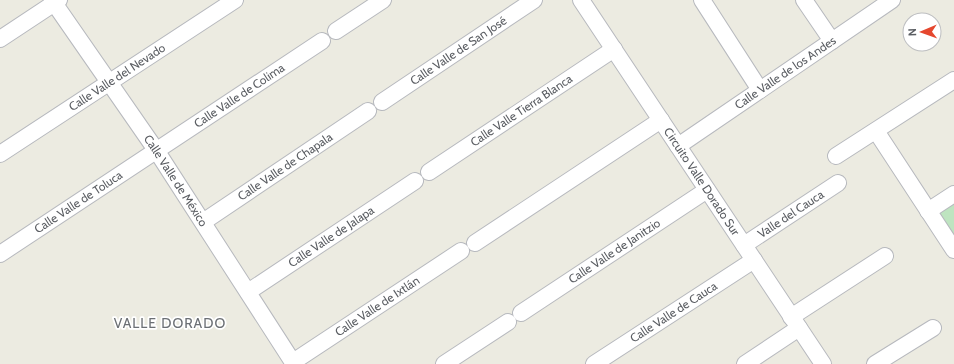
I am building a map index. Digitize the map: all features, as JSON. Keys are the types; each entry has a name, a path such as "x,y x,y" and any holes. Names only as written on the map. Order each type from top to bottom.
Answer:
{"street":[{"name":"Calle Valle del Nevado","path":"0,154 235,0"},
{"path":"336,31 383,0"},
{"name":"Calle Valle de San José","path":"382,102 534,0"},
{"name":"Circuito Valle Dorado Sur","path":"581,0 823,364"},
{"path":"702,0 760,90"},
{"path":"804,0 832,41"},
{"name":"Calle Valle de los Andes","path":"678,146 892,0"},
{"name":"Calle Valle de México","path":"55,1 156,150 294,363"},
{"path":"0,39 55,1"},
{"name":"Calle Valle de Colima","path":"156,150 322,41"},
{"name":"Calle Valle Tierra Blanca","path":"429,172 614,49"},
{"path":"836,156 954,80"},
{"name":"Calle Valle de Chapala","path":"203,222 368,111"},
{"path":"475,243 661,120"},
{"path":"876,131 954,250"},
{"name":"Calle Valle de Toluca","path":"0,254 156,150"},
{"name":"Calle Valle de Jalapa","path":"248,292 415,181"},
{"name":"Valle del Cauca","path":"744,245 838,183"},
{"name":"Calle Valle de Janitzio","path":"444,364 707,190"},
{"path":"928,211 954,194"},
{"name":"Calle Valle de Ixtlán","path":"294,363 461,251"},
{"path":"745,364 795,322 885,256"},
{"name":"Calle Valle de Cauca","path":"594,364 754,260"},
{"path":"875,364 933,328"}],"green space":[{"path":"954,204 954,242 937,215"}],"district":[{"name":"VALLE DORADO","path":"170,323"}]}
